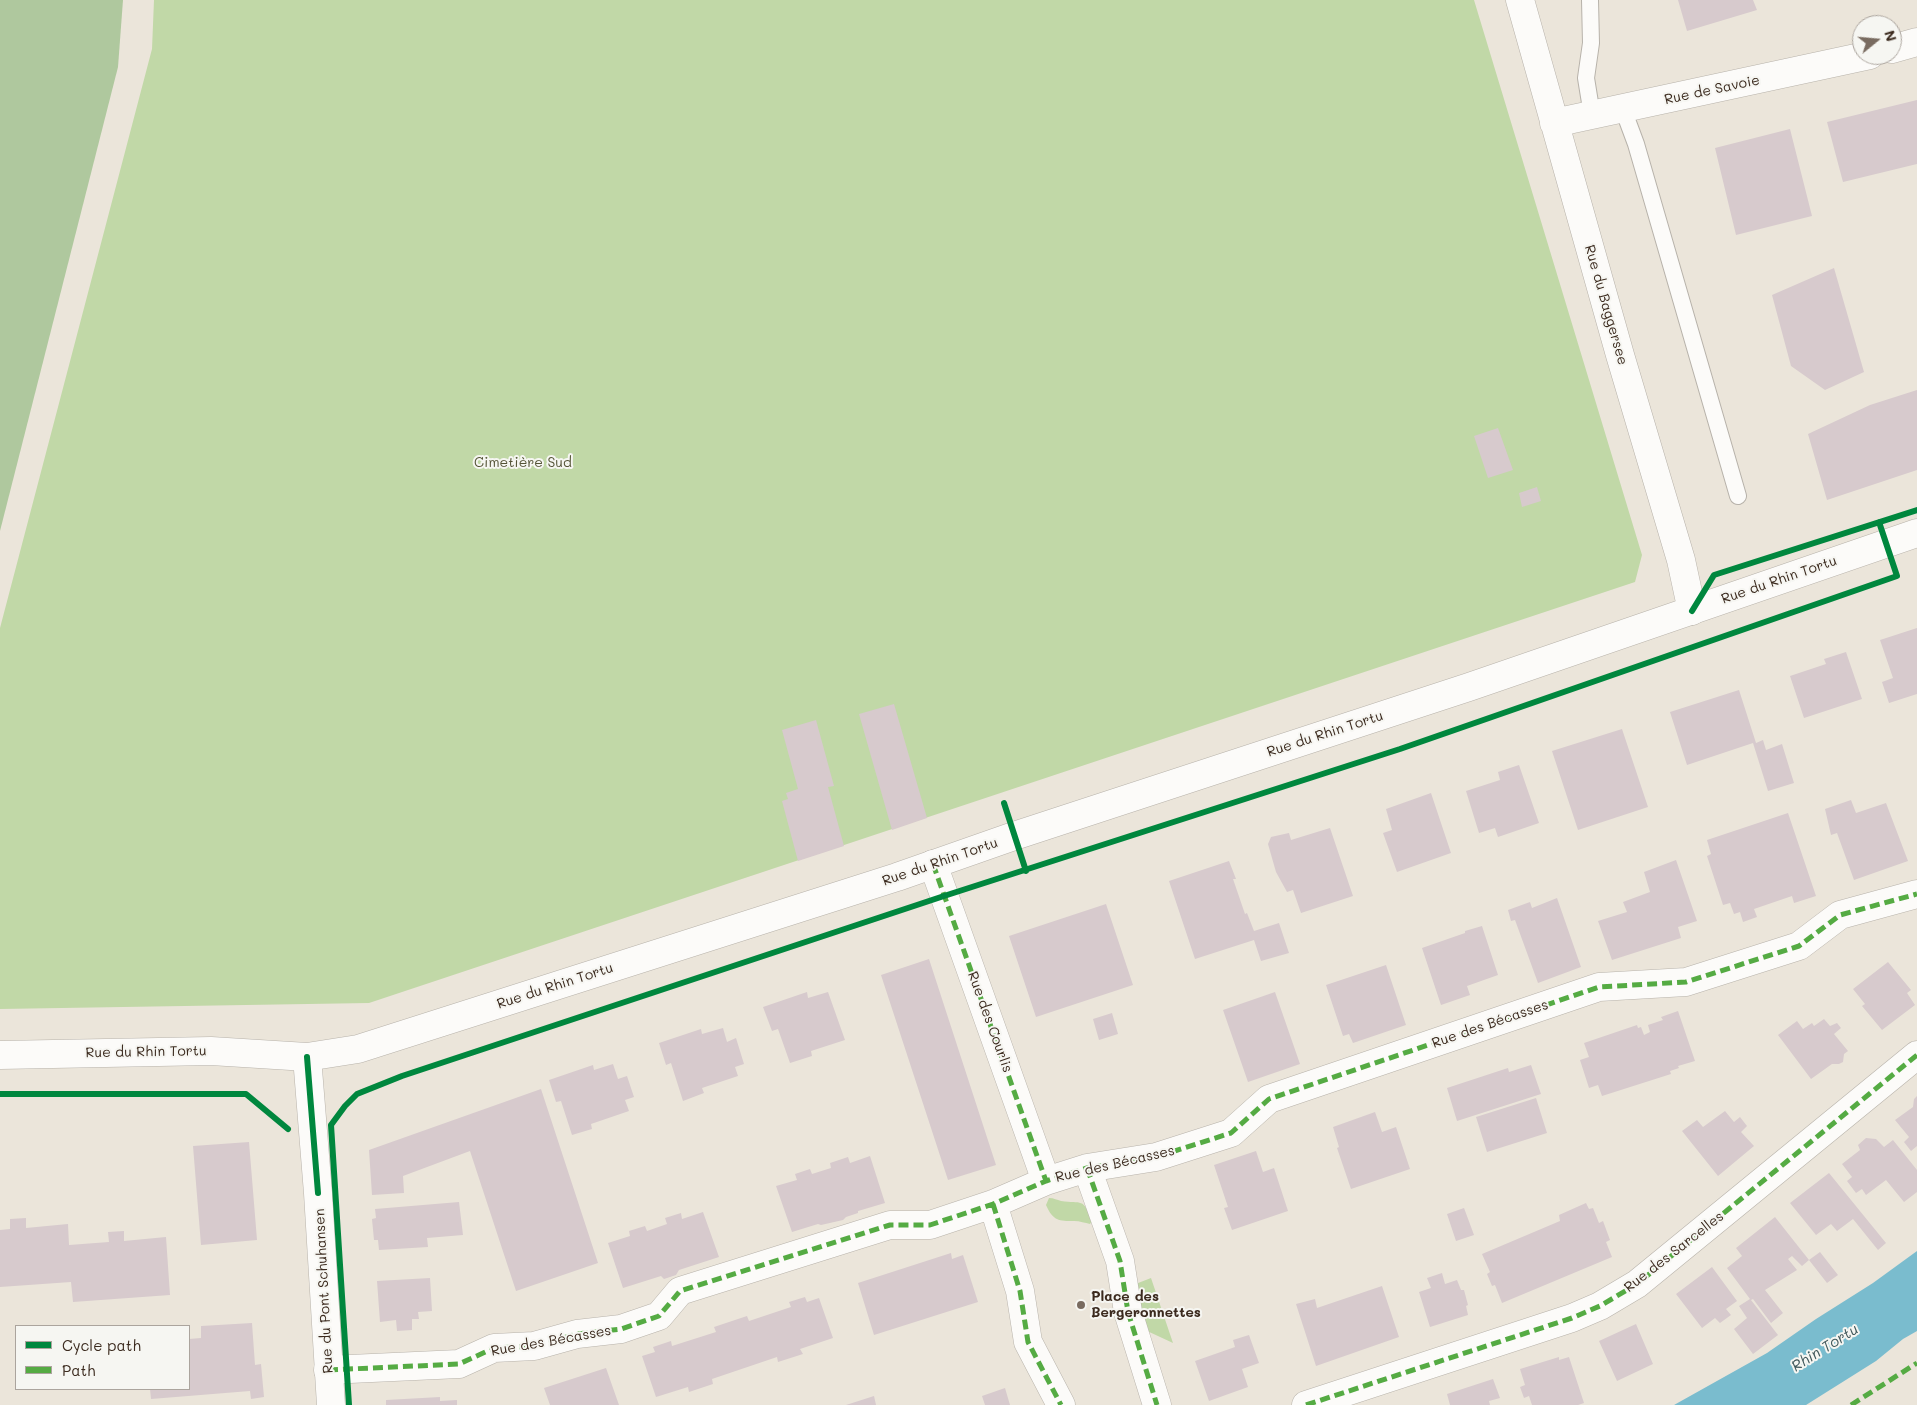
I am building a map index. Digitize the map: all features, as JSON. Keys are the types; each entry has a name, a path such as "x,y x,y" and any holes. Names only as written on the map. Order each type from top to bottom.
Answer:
{"street":[{"name":"Rue du Baggersee","path":"1520,0 1620,355 1681,560 1692,610"},
{"path":"1902,46 1917,42"},
{"name":"Rue de Savoie","path":"1554,123 1852,59"},
{"name":"Rue du Rhin Tortu","path":"0,1055 211,1051 307,1057 370,1046 933,864 1469,687 1917,533"},
{"name":"Rue des Courlis","path":"933,864 1046,1181"},
{"name":"Rue des Bécasses","path":"328,1370 459,1364 494,1348 534,1346 576,1334 621,1329 659,1316 680,1291 890,1225 930,1225 993,1204 1046,1181 1086,1168 1156,1157 1231,1133 1269,1099 1599,987 1686,982 1800,946 1840,915 1917,894"},
{"name":"Rue des Sarcelles","path":"1306,1405 1572,1318 1600,1306 1637,1284 1917,1055"},
{"name":"Rue du Pont Schuhansen","path":"307,1057 318,1193 331,1405"},
{"path":"1086,1168 1120,1261 1128,1312 1157,1405"},
{"path":"993,1204 1020,1291 1028,1342 1061,1405"}],"lane":[{"path":"1590,0 1591,43 1586,78 1592,115"},
{"path":"1623,109 1639,154 1738,496"}],"green space":[{"path":"0,0 123,0 118,67 0,531"},
{"name":"Cimetière Sud","path":"154,0 1474,0 1642,555 1635,582 369,1003 0,1009 0,628 152,49"},
{"path":"1049,1198 1081,1203 1086,1208 1092,1221 1090,1224 1057,1219 1051,1214 1046,1205"},
{"path":"1151,1278 1173,1343 1145,1330 1133,1285"}],"water":[{"name":"Rhin Tortu","path":"1917,1251 1917,1331 1903,1339 1876,1361 1806,1405 1674,1405 1767,1353 1873,1283"}],"building":[{"path":"1678,0 1753,0 1757,10 1687,31"},
{"path":"1917,100 1917,164 1843,182 1827,122"},
{"path":"1790,129 1812,216 1736,235 1715,148"},
{"path":"1834,268 1864,372 1825,390 1791,366 1772,295"},
{"path":"1917,390 1917,470 1827,500 1808,434 1870,405"},
{"path":"1498,428 1513,470 1488,478 1474,436"},
{"path":"1537,487 1541,501 1522,507 1519,493"},
{"path":"1917,628 1917,694 1889,703 1882,682 1893,678 1880,640"},
{"path":"1846,652 1862,699 1804,718 1790,676 1826,664 1824,659"},
{"path":"1739,690 1756,743 1763,740 1766,750 1782,744 1794,783 1768,791 1753,743 1687,765 1670,712"},
{"path":"894,704 927,818 892,830 859,714"},
{"path":"816,720 834,786 828,787 844,846 798,861 782,801 788,799 786,793 798,789 782,730"},
{"path":"1622,729 1648,807 1578,830 1552,751"},
{"path":"1519,765 1539,823 1498,837 1495,828 1479,833 1466,791 1500,780 1498,772"},
{"path":"1431,793 1451,853 1397,872 1383,833 1392,830 1386,809"},
{"path":"1851,800 1856,813 1886,803 1908,861 1854,880 1837,833 1831,835 1825,809"},
{"path":"1788,813 1816,896 1794,903 1792,896 1754,909 1757,917 1743,922 1740,912 1734,914 1730,903 1723,905 1707,856 1711,854 1707,840"},
{"path":"1330,828 1353,896 1301,913 1293,890 1287,892 1276,872 1268,844 1271,837 1289,833 1291,840"},
{"path":"1676,860 1697,921 1678,927 1681,938 1612,960 1598,921 1627,912 1623,902 1650,892 1644,872"},
{"path":"1229,861 1245,914 1247,913 1254,931 1279,923 1289,953 1261,961 1254,940 1195,959 1169,881"},
{"path":"1557,898 1581,967 1538,983 1515,920 1511,921 1508,910 1530,902 1532,908"},
{"path":"1106,904 1133,985 1036,1017 1009,936"},
{"path":"1482,926 1498,975 1467,986 1470,995 1441,1005 1422,948"},
{"path":"929,959 996,1165 948,1180 881,975"},
{"path":"1888,962 1911,990 1907,993 1915,1005 1882,1030 1862,1006 1865,1004 1853,989"},
{"path":"1386,965 1406,1025 1353,1043 1349,1034 1343,1036 1326,985"},
{"path":"807,992 808,998 828,992 845,1040 811,1051 812,1056 790,1063 778,1029 772,1031 763,1007"},
{"path":"1275,992 1300,1064 1248,1082 1223,1010"},
{"path":"1678,1011 1695,1061 1678,1066 1679,1068 1670,1071 1671,1074 1602,1096 1598,1085 1589,1088 1580,1060 1589,1057 1584,1043 1637,1025 1638,1028 1641,1027 1644,1035 1650,1032 1648,1025 1663,1020 1661,1017"},
{"path":"1112,1013 1118,1034 1099,1040 1093,1019"},
{"path":"1824,1019 1830,1026 1837,1023 1841,1028 1834,1034 1848,1051 1844,1054 1843,1062 1832,1064 1811,1079 1778,1035 1797,1021 1803,1029 1812,1023 1814,1026"},
{"path":"723,1028 727,1042 736,1038 744,1064 735,1067 738,1076 702,1088 704,1093 683,1101 671,1063 666,1065 659,1043 701,1029 702,1034"},
{"path":"613,1064 618,1079 627,1076 634,1097 625,1100 629,1111 591,1124 592,1129 572,1135 561,1101 556,1102 549,1080 593,1065 594,1070"},
{"path":"1531,1065 1541,1094 1457,1121 1447,1088 1508,1068 1509,1072"},
{"path":"541,1089 598,1263 516,1291 470,1151 403,1176 404,1193 372,1195 369,1150"},
{"path":"1917,1096 1917,1146 1911,1151 1904,1142 1909,1137 1895,1120 1913,1107 1914,1099"},
{"path":"1536,1098 1547,1133 1487,1152 1476,1117"},
{"path":"1725,1111 1734,1122 1740,1117 1747,1126 1741,1132 1754,1146 1718,1176 1682,1131 1697,1120 1703,1127"},
{"path":"1375,1112 1382,1132 1396,1127 1410,1169 1351,1189 1337,1148 1339,1147 1333,1127"},
{"path":"1866,1138 1876,1139 1884,1147 1893,1140 1917,1170 1917,1192 1904,1202 1886,1180 1866,1195 1862,1189 1856,1193 1847,1181 1852,1177 1842,1164 1860,1150 1858,1145"},
{"path":"249,1142 257,1240 201,1245 193,1146"},
{"path":"1256,1151 1263,1172 1274,1168 1288,1211 1232,1230 1224,1208 1228,1207 1214,1165"},
{"path":"870,1156 885,1203 858,1211 858,1213 843,1220 818,1224 792,1232 776,1186 797,1180 795,1174 810,1169 812,1174 831,1168 830,1163 848,1157 850,1163"},
{"path":"1829,1173 1886,1243 1878,1250 1853,1219 1837,1231 1831,1224 1816,1235 1790,1203"},
{"path":"459,1202 463,1235 427,1238 428,1247 379,1250 378,1240 374,1240 372,1219 376,1218 375,1209"},
{"path":"1586,1203 1589,1209 1593,1208 1599,1223 1603,1221 1610,1240 1606,1242 1612,1257 1502,1303 1495,1285 1492,1286 1487,1274 1490,1272 1482,1254 1560,1221 1559,1215"},
{"path":"1464,1208 1474,1235 1456,1241 1447,1214"},
{"path":"703,1212 719,1257 679,1270 676,1275 664,1279 661,1276 623,1288 608,1243 630,1236 629,1231 645,1226 647,1231 667,1224 665,1218 681,1213 682,1219"},
{"path":"1775,1217 1809,1260 1802,1266 1792,1256 1788,1259 1797,1270 1765,1290 1783,1313 1771,1323 1753,1299 1751,1300 1778,1335 1753,1354 1734,1329 1747,1318 1739,1306 1750,1299 1727,1268 1742,1256 1736,1248"},
{"path":"26,1218 26,1228 68,1224 69,1245 109,1242 108,1232 124,1231 124,1241 166,1237 170,1295 73,1302 71,1282 0,1287 0,1230 10,1229 10,1219"},
{"path":"1820,1252 1838,1275 1827,1283 1809,1260"},
{"path":"951,1253 952,1259 963,1255 978,1302 874,1335 858,1283"},
{"path":"1712,1267 1737,1301 1726,1309 1731,1315 1720,1323 1715,1318 1702,1328 1676,1294"},
{"path":"1442,1273 1445,1284 1457,1280 1461,1290 1464,1290 1468,1305 1466,1306 1468,1315 1430,1327 1419,1292 1431,1288 1427,1278"},
{"path":"430,1278 432,1311 418,1312 419,1319 412,1319 412,1330 397,1331 396,1320 380,1322 377,1281"},
{"path":"1382,1286 1399,1337 1316,1366 1296,1304 1315,1299 1317,1308"},
{"path":"805,1297 807,1302 819,1298 833,1338 800,1349 803,1354 778,1362 777,1357 712,1379 713,1384 689,1392 688,1387 656,1397 642,1356 655,1352 653,1347 671,1341 672,1346 716,1332 714,1327 747,1316 749,1321 791,1307 789,1302"},
{"path":"252,1323 255,1365 261,1364 264,1397 251,1399 250,1391 151,1399 150,1390 190,1390 190,1339 201,1338 201,1326"},
{"path":"1636,1324 1653,1364 1617,1381 1599,1341"},
{"path":"1249,1335 1259,1363 1242,1369 1248,1387 1209,1401 1195,1361 1235,1347 1233,1340"},
{"path":"1559,1357 1559,1360 1569,1357 1584,1403 1578,1405 1532,1405 1529,1396 1524,1398 1520,1387 1525,1385 1520,1369"},
{"path":"606,1368 619,1405 550,1405 544,1388"},
{"path":"1493,1379 1500,1398 1489,1401 1490,1405 1450,1405 1447,1394"},
{"path":"1005,1388 1010,1405 985,1405 982,1396"},
{"path":"874,1396 876,1405 846,1405"},
{"path":"440,1397 440,1401 457,1400 457,1405 386,1405 386,1400"}],"marked path":[{"path":"933,864 1046,1181"},
{"path":"328,1370 459,1364 494,1348 534,1346 577,1334 621,1329 659,1316 680,1291 890,1225 930,1225 993,1204 1046,1181 1087,1168 1156,1157 1231,1133 1269,1099 1599,987 1686,982 1799,946 1840,915 1917,894"},
{"path":"1306,1405 1572,1318 1600,1306 1637,1284 1917,1055"},
{"path":"1087,1168 1120,1261 1128,1312 1157,1405"},
{"path":"993,1204 1020,1291 1028,1342 1061,1405"},
{"path":"1851,1405 1917,1363"}],"cycle path":[{"path":"1692,611 1714,575 1917,510"},
{"path":"349,1405 331,1125 357,1094 402,1076 944,896 1400,749 1897,576 1879,522"},
{"path":"1004,803 1026,871"},
{"path":"307,1057 318,1193"},
{"path":"0,1094 246,1094 288,1129"}],"place":[{"name":"Place des Bergeronnettes","path":"1081,1305"}]}
